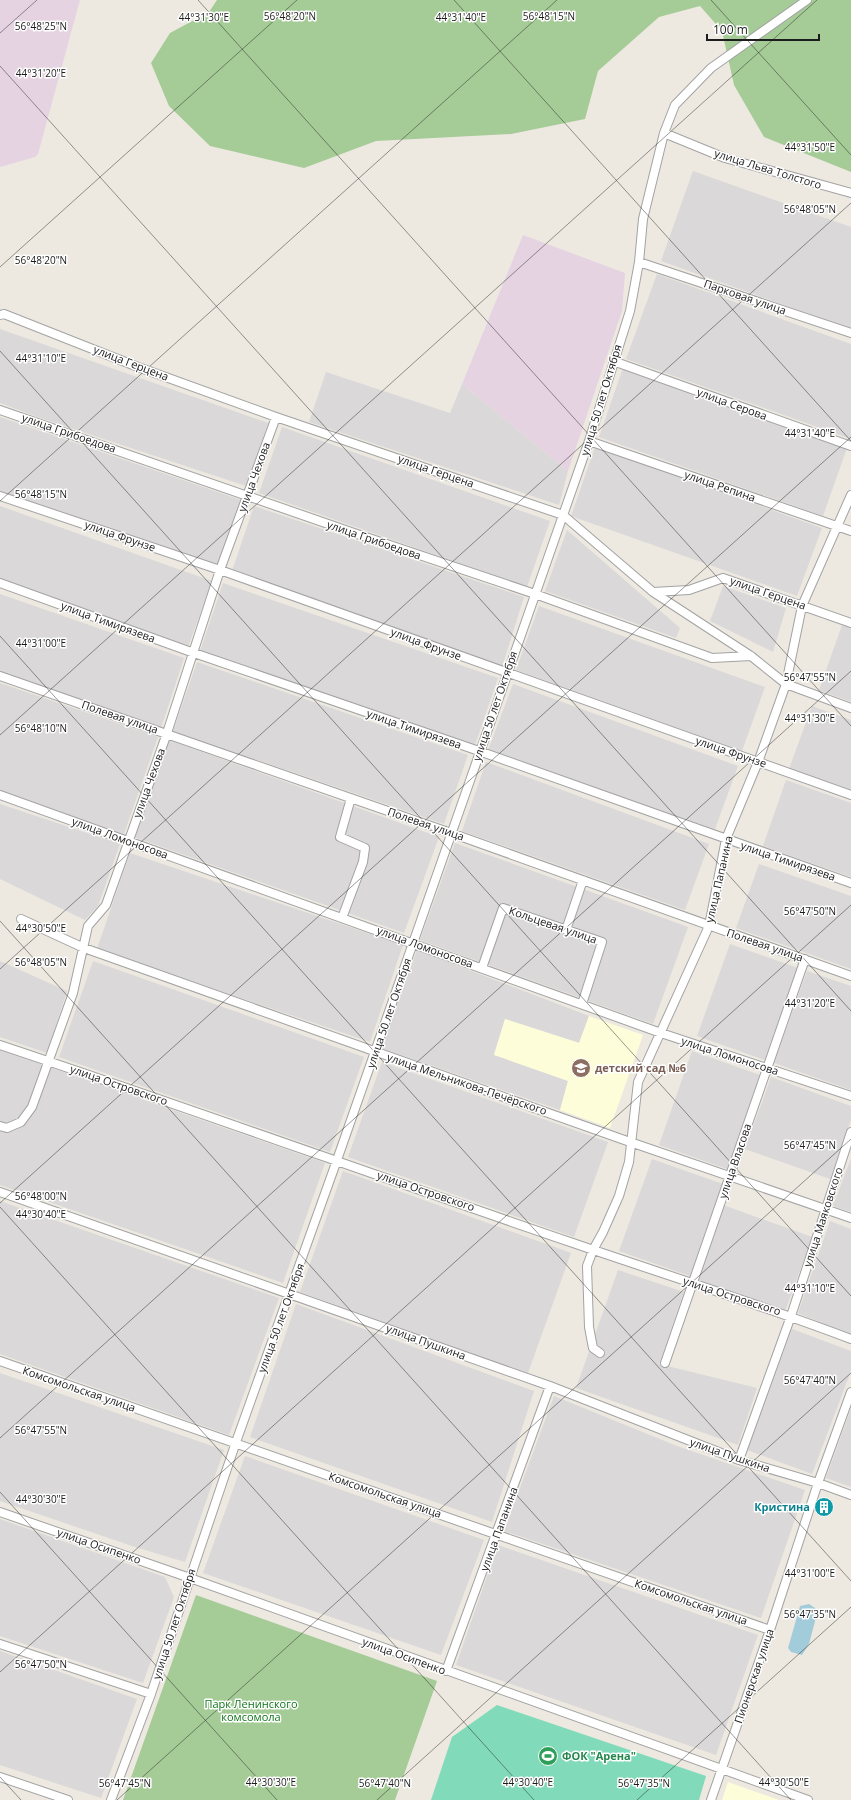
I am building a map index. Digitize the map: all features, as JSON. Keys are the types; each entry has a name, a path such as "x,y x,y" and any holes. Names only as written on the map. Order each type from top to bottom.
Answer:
{"street":[{"name":"улица 50 лет Октября","path":"110,1800 151,1694 236,1442 337,1160 506,673 589,441 630,311 639,262 643,219 664,133 675,106 711,68 807,0"},
{"name":"улица Льва Толстого","path":"664,133 726,158 851,193"},
{"name":"Парковая улица","path":"639,262 851,333"},
{"name":"улица Герцена","path":"2,314 138,367 276,417 563,515 653,592 689,590 723,578 851,623"},
{"name":"улица Серова","path":"613,361 851,446"},
{"name":"улица Грибоедова","path":"0,410 354,534 534,594 712,658 751,656"},
{"name":"улица Чехова","path":"0,1126 7,1128 21,1122 32,1107 73,993 88,926 106,905 167,733 220,570 276,417"},
{"name":"улица Репина","path":"589,441 851,531"},
{"name":"улица Папанина","path":"600,1353 593,1348 589,1327 587,1266 619,1196 629,1162 630,1142 638,1082 708,926 726,839 758,762 786,684 802,606 836,526 851,495"},
{"name":"улица Фрунзе","path":"0,496 220,570 851,795"},
{"name":"улица Тимирязева","path":"0,583 194,653 479,751 851,883"},
{"path":"653,592 751,656 786,684 851,708"},
{"name":"Полевая улица","path":"0,676 451,833 851,976"},
{"name":"улица Ломоносова","path":"0,795 129,840 661,1033 851,1096"},
{"path":"342,918 363,862 365,848 340,837 351,798"},
{"path":"566,930 583,880"},
{"name":"Кольцевая улица","path":"482,968 503,908 602,942 582,1004"},
{"name":"улица Мельникова-Печёрского","path":"21,919 84,948 630,1142 851,1218"},
{"name":"улица Власова","path":"665,1362 805,959"},
{"name":"улица Островского","path":"0,1045 337,1160 593,1250 791,1316 851,1338"},
{"name":"улица Маяковского","path":"739,1460 791,1316 851,1132"},
{"name":"улица Пушкина","path":"0,1192 550,1386 739,1460 818,1483 851,1495"},
{"name":"Комсомольская улица","path":"0,1361 236,1442 770,1630"},
{"name":"улица Папанина","path":"446,1671 497,1535 550,1386"},
{"name":"Пионерская улица","path":"711,1800 770,1630 818,1483 851,1392"},
{"name":"улица Осипенко","path":"0,1512 190,1578 808,1800"},
{"path":"0,1644 151,1694"},
{"path":"0,1777 68,1800"}],"shaded area":[{"path":"0,0 80,0 38,154 35,157 0,167"},
{"path":"693,171 851,227 851,329 661,261"},
{"path":"523,235 625,273 622,311 568,471 462,384"},
{"path":"657,274 851,344 851,439 626,359"},
{"path":"0,329 268,423 246,486 40,418 0,403"},
{"path":"623,368 847,448 823,516 599,437"},
{"path":"326,372 450,413 462,384 568,471 559,505 309,422"},
{"path":"0,417 241,500 218,566 0,491"},
{"path":"282,427 550,521 527,587 259,493"},
{"path":"595,447 822,528 797,596 571,516"},
{"path":"0,506 212,581 188,647 0,580"},
{"path":"254,506 524,597 502,667 232,571"},
{"path":"567,530 680,628 676,638 545,591"},
{"path":"223,583 498,678 475,745 200,651"},
{"path":"723,586 786,608 773,652 710,621"},
{"path":"0,594 184,658 161,728 0,672"},
{"path":"539,606 765,687 742,751 516,670"},
{"path":"842,625 851,628 851,702 819,690"},
{"path":"197,662 468,755 444,824 173,731"},
{"path":"0,683 158,737 124,834 0,790"},
{"path":"513,684 738,766 715,829 488,750"},
{"path":"812,706 851,720 851,791 789,769"},
{"path":"169,740 439,837 404,933 134,837"},
{"path":"486,762 709,844 685,910 462,831"},
{"path":"786,780 851,803 851,877 763,846"},
{"path":"0,804 120,844 98,906 85,920 0,879"},
{"path":"455,843 688,927 653,1024 420,940"},
{"path":"130,853 403,945 370,1042 97,949"},
{"path":"759,864 851,896 851,969 736,928"},
{"path":"730,944 798,968 765,1060 697,1036"},
{"path":"417,950 589,1016 580,1043 505,1019 494,1054 568,1081 560,1110 381,1048"},
{"path":"0,961 67,991 47,1053 0,1037"},
{"path":"93,961 364,1057 330,1152 59,1057"},
{"path":"807,971 851,986 851,1090 774,1063"},
{"name":"детский сад №6","path":"589,1016 643,1035 610,1128 560,1110 568,1081 494,1055 505,1019 579,1043"},
{"path":"0,1050 325,1163 283,1283 0,1185"},
{"path":"692,1051 760,1075 727,1169 659,1145"},
{"path":"382,1062 608,1142 574,1237 348,1157"},
{"path":"771,1077 851,1106 851,1120 830,1179 745,1149"},
{"path":"851,1158 851,1212 833,1206"},
{"path":"652,1159 723,1184 690,1276 619,1251"},
{"path":"343,1171 571,1253 528,1373 300,1292"},
{"path":"0,1201 279,1298 229,1435 0,1354"},
{"path":"723,1205 812,1237 785,1312 697,1281"},
{"path":"830,1221 851,1229 851,1335 798,1313"},
{"path":"618,1270 684,1292 659,1364 757,1388 738,1445 576,1388"},
{"path":"296,1304 534,1391 492,1522 250,1437"},
{"path":"792,1329 851,1351 851,1371 812,1474 747,1450"},
{"path":"0,1373 224,1450 185,1562 135,1547 0,1501"},
{"path":"554,1396 677,1446 805,1490 761,1618 504,1531"},
{"path":"851,1408 851,1487 826,1478"},
{"path":"245,1456 484,1540 441,1655 203,1573"},
{"path":"0,1519 165,1577 174,1597 143,1683 0,1636"},
{"path":"498,1545 758,1635 716,1755 456,1665"},
{"path":"0,1651 137,1699 101,1798 0,1765"},
{"path":"728,1782 779,1800 722,1800"}],"green space":[{"path":"217,0 851,0 851,172 764,137 734,85 722,31 700,6 659,17 598,71 585,119 511,134 376,141 304,168 210,146 169,106 151,63 170,33 209,12"},
{"name":"Парк Ленинского комсомола","path":"196,1595 437,1681 395,1800 123,1800"},
{"name":"ФОК \"Арена\"","path":"497,1705 706,1776 699,1800 431,1800 452,1737"}],"water":[{"path":"809,1604 818,1610 809,1644 802,1655 791,1652 788,1648 800,1606"}],"place":[{"name":"детский сад №6","path":"581,1068"},
{"name":"Кристина","path":"824,1507"},
{"name":"ФОК \"Арена\"","path":"548,1756"}]}
